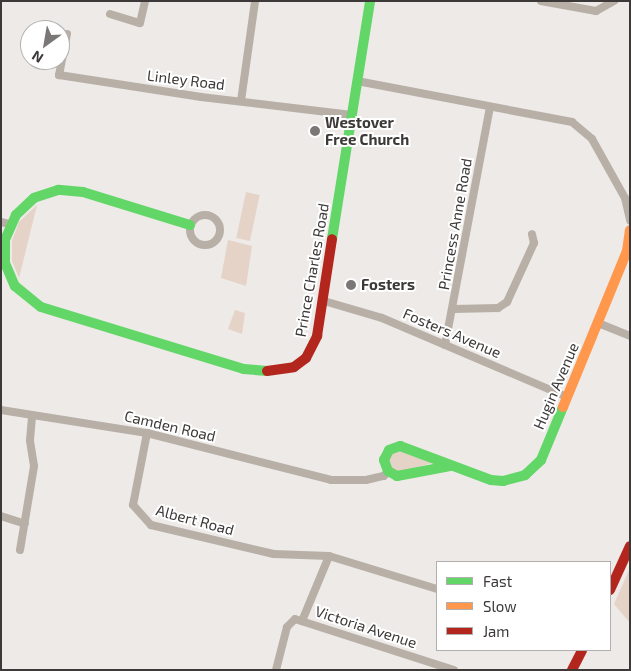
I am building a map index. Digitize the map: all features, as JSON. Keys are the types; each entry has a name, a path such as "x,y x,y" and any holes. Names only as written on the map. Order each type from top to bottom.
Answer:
{"street":[{"path":"110,14 140,23 145,1"},
{"path":"241,101 256,1"},
{"name":"Prince Charles Road","path":"190,225 66,189 34,198 6,223 6,235 3,246 5,263 15,286 41,308 244,368 283,370 306,358 316,342 324,301 370,1"},
{"path":"541,1 596,11 614,1"},
{"name":"Linley Road","path":"60,70 59,75 352,116"},
{"path":"358,81 490,107 561,118 584,131 592,139 625,198 630,220"},
{"name":"Princess Anne Road","path":"445,345 454,309 490,107"},
{"path":"199,216 212,216 218,222 220,235 211,244 198,244 192,238 190,225 199,216"},
{"name":"Hugin Avenue","path":"388,471 384,464 386,455 400,446 491,480 515,480 525,475 540,460 567,398 627,251 630,230"},
{"path":"454,309 498,308 508,302 534,243 532,234"},
{"name":"Fosters Avenue","path":"324,301 382,318 567,398"},
{"path":"598,323 630,336"},
{"name":"Camden Road","path":"1,410 32,416 91,422 147,433 331,480 366,480 384,476 388,471"},
{"path":"20,550 34,466 30,440 32,416"},
{"name":"Albert Road","path":"147,433 133,505 151,526 274,554 330,556"},
{"path":"388,471 400,476 450,466"},
{"path":"1,516 25,524"},
{"path":"611,588 630,546"},
{"path":"302,621 330,556 436,589"},
{"name":"Victoria Avenue","path":"276,670 290,621 302,621 454,670"},
{"path":"572,670 582,651"}],"shaded area":[{"path":"246,192 260,195 250,241 236,238"},
{"path":"37,205 19,278 12,261 12,241 19,222"},
{"path":"228,240 252,246 246,286 221,278"},
{"path":"235,310 245,313 242,334 228,329"},
{"path":"396,449 433,463 398,472 392,469 388,459"},
{"path":"630,568 630,623 614,604"}],"traffic: fast":[{"path":"332,239 370,1"},
{"path":"190,225 83,192 58,190 34,198 16,215 5,240 5,263 15,286 41,307 244,369 267,371"},
{"path":"450,466 397,476 388,471 384,460 389,450 400,446 491,480 503,481 525,475 541,460 563,407"}],"traffic: slow":[{"path":"563,407 627,251 630,230"}],"traffic: jam":[{"path":"267,371 294,367 306,358 317,336 332,239"},
{"path":"611,588 630,546"},
{"path":"572,670 582,651"}],"place":[{"name":"Westover Free Church","path":"315,131"},
{"name":"Fosters","path":"351,285"}]}
